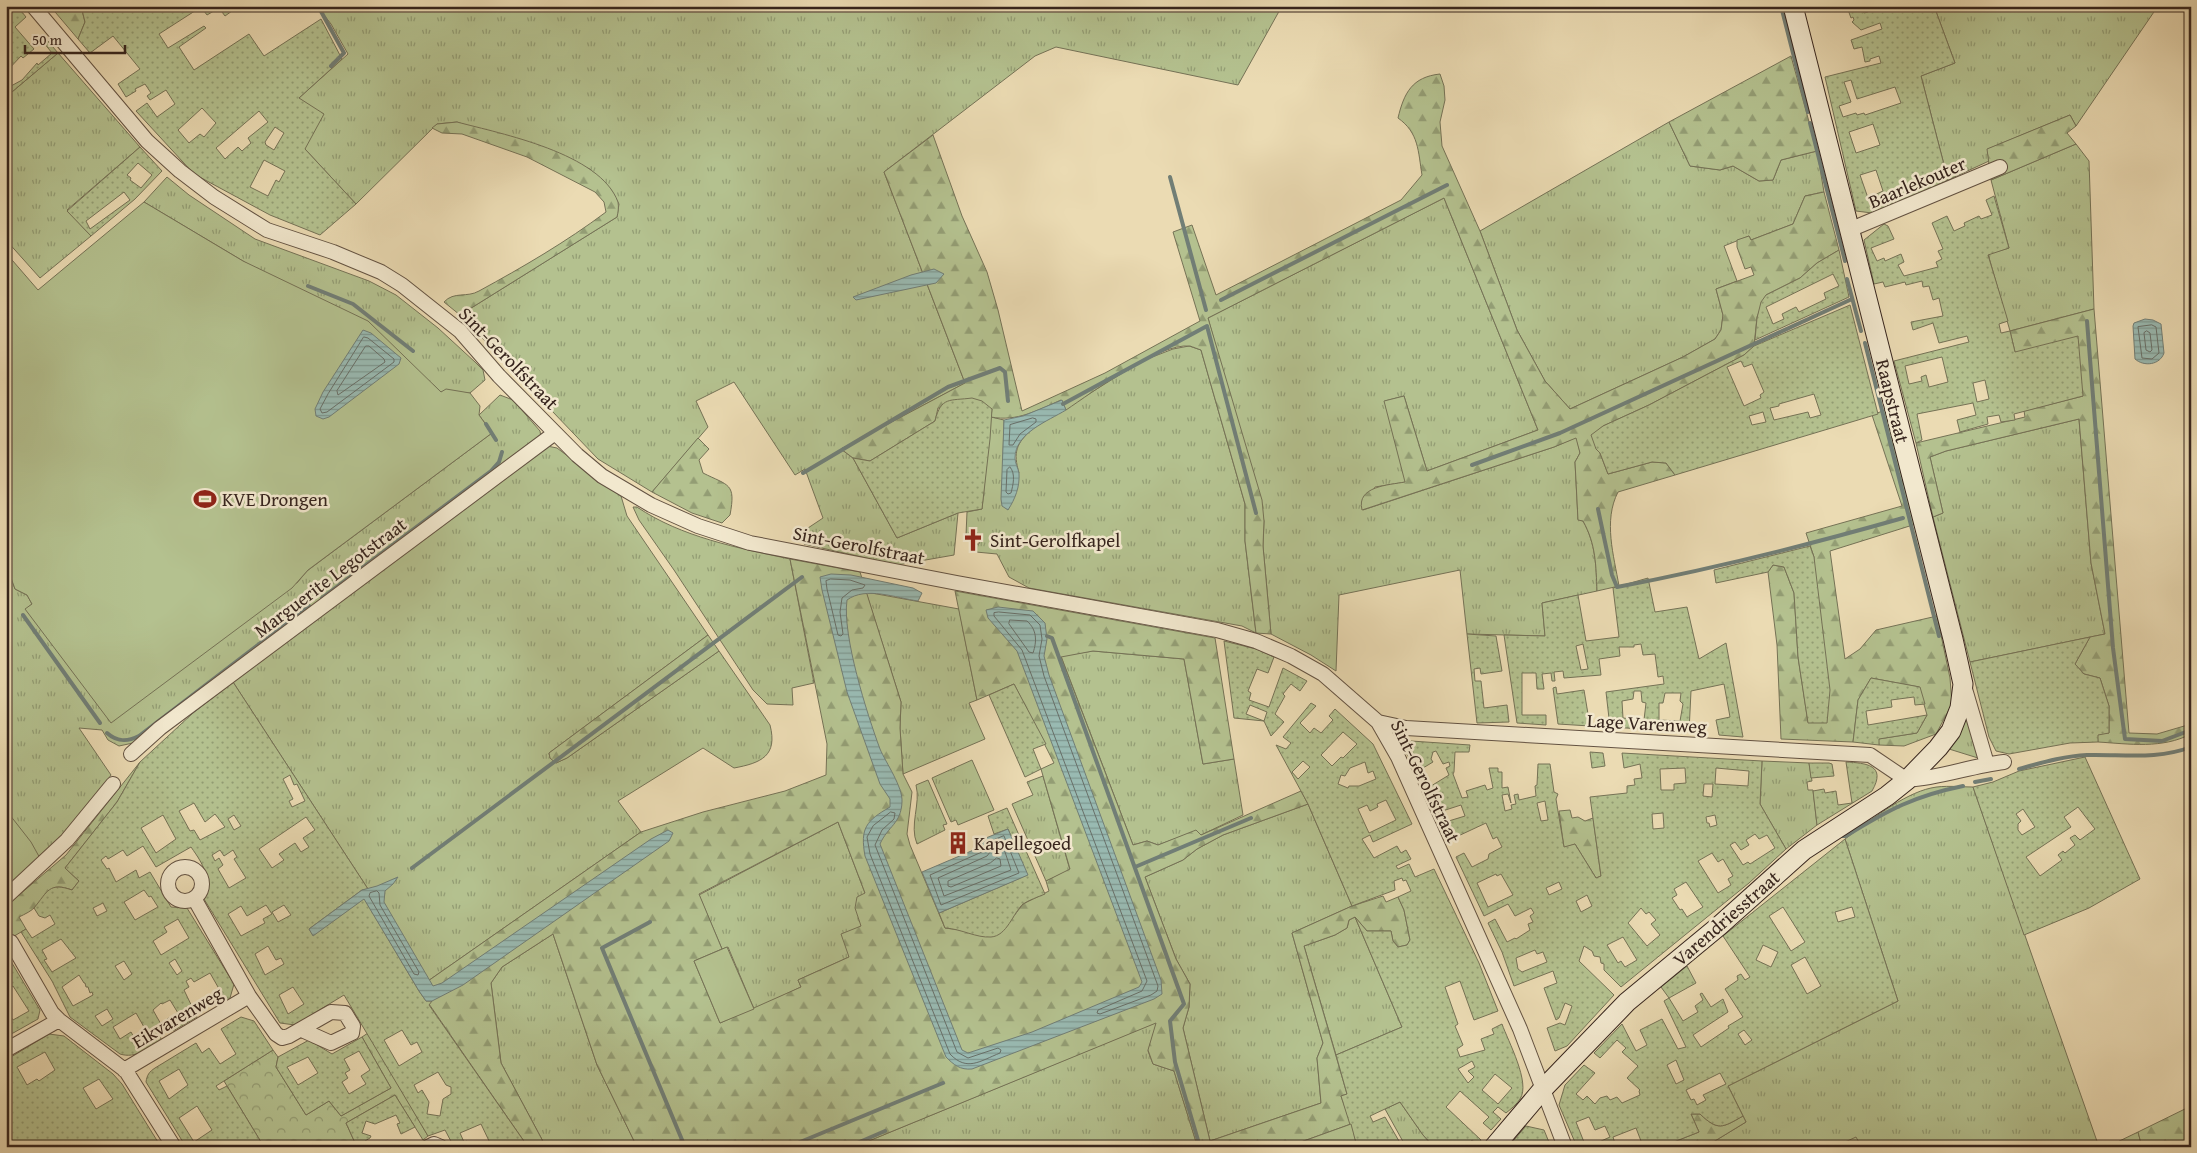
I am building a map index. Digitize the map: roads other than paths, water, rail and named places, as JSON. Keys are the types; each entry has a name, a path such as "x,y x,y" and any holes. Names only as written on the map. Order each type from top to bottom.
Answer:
{"street":[{"name":"Sint-Gerolfstraat","path":"33,6 147,141 180,171 214,197 267,230 333,252 381,272 402,285 426,302 460,331 576,455 602,476 652,505 698,526 750,543 1217,630 1248,638 1291,656 1323,674 1378,722 1398,758 1516,1020 1565,1147"},
{"name":"Raapstraat","path":"1793,6 1963,684 1960,708 1951,731 1938,748 1907,780"},
{"name":"Baarlekouter","path":"1849,230 2000,167"},
{"name":"Marguerite Legotstraat","path":"131,754 160,728 555,433"},
{"path":"1963,684 1987,764"},
{"name":"Lage Varenweg","path":"1378,722 1406,728 1870,755 1907,780"},
{"path":"1907,780 1932,778 1987,764 2004,762"},
{"name":"Varendriesstraat","path":"1494,1147 1543,1089 1628,1002 1719,926 1804,850 1872,808 1907,780"},
{"path":"6,897 67,840 113,784"},
{"name":"Eikvarenweg","path":"194,898 249,996 276,1034 282,1038 302,1030"},
{"name":"Eikvarenweg","path":"11,942 52,1012 59,1020 124,1070 174,1147"},
{"name":"Eikvarenweg","path":"124,1070 249,996"},
{"path":"6,1050 59,1020"},
{"path":"428,1147 434,1144 440,1147"}],"water":[{"path":"934,269 944,274 936,283 856,300 853,297 911,275"},
{"path":"2145,319 2161,324 2164,353 2159,360 2151,364 2139,362 2135,359 2133,326 2134,323"},
{"path":"363,330 371,333 401,358 399,364 329,417 323,419 316,416 315,409 323,392"},
{"path":"1062,400 1066,410 1042,423 1026,435 1016,449 1015,462 1019,473 1019,483 1015,497 1008,510 1002,506 1001,499 1004,420 1023,416"},
{"path":"831,574 851,575 913,588 922,593 918,601 872,593 855,596 847,600 846,615 852,653 869,716 880,749 902,796 901,809 897,820 880,844 962,1050 968,1053 1032,1032 1139,987 1142,982 1017,651 988,618 986,610 998,607 1033,611 1045,623 1047,639 1044,656 1049,675 1161,980 1162,994 1154,999 972,1069 964,1069 946,1057 865,856 864,832 870,821 890,807 890,799 880,784 847,692 820,577"},
{"path":"1008,829 1028,875 939,913 922,872 983,846 981,840"},
{"path":"668,830 673,833 669,841 463,985 432,1001 426,1001 419,991 364,899 313,936 309,929 362,890 398,877 385,891 384,902 433,986 442,983 651,839"}],"waterway":[{"path":"318,6 344,53 331,66"},
{"path":"1781,6 1808,112"},
{"path":"1810,123 1845,261"},
{"path":"1170,177 1206,310"},
{"path":"1221,300 1447,185"},
{"path":"1847,279 1861,331"},
{"path":"308,286 353,304 413,351"},
{"path":"1472,465 1560,433 1852,299"},
{"path":"2087,321 2113,648 2125,739 2162,741 2191,730"},
{"path":"1063,404 1207,326 1256,513"},
{"path":"1865,343 1939,636"},
{"path":"803,473 948,387 1000,368 1005,372 1008,401"},
{"path":"486,424 496,440"},
{"path":"322,598 491,471 499,462 502,452"},
{"path":"1598,509 1612,575 1617,587 1760,556 1903,518"},
{"path":"412,868 802,577"},
{"path":"6,589 8,593"},
{"path":"107,733 122,740 139,736 309,606"},
{"path":"23,615 100,723"},
{"path":"1047,636 1052,638 1184,1004 1170,1021 1175,1062 1200,1147"},
{"path":"2019,769 2078,756 2153,755 2191,747"},
{"path":"1975,782 1991,779"},
{"path":"1841,836 1846,836 1889,811 1916,799 1963,786"},
{"path":"1135,867 1251,818"},
{"path":"650,922 602,948 685,1147"},
{"path":"788,1147 943,1083"},
{"path":"848,1147 885,1131"}],"place":[{"name":"KVE Drongen","path":"205,499"},
{"name":"Sint-Gerolfkapel","path":"973,540"},
{"name":"Kapellegoed","path":"958,843"}]}
